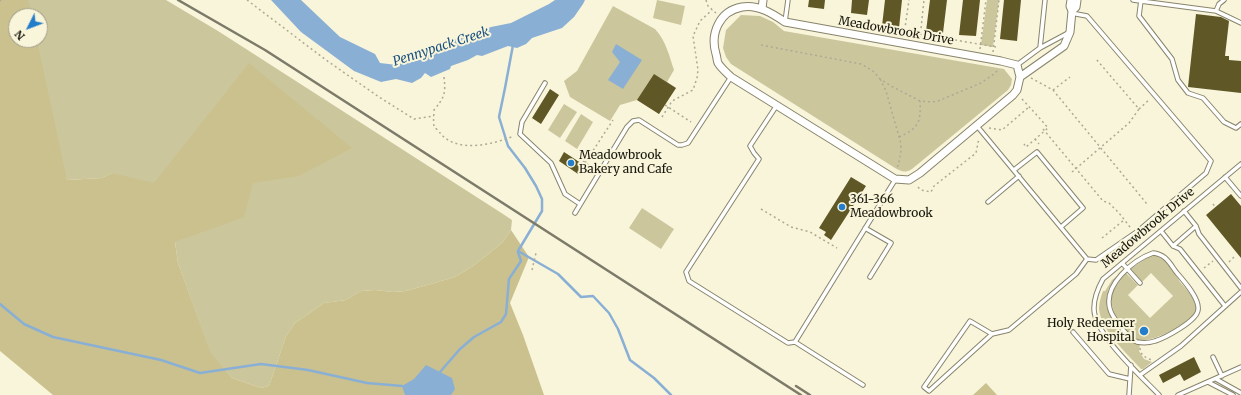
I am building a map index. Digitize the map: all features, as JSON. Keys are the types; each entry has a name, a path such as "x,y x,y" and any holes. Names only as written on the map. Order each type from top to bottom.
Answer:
{"street":[{"path":"762,9 763,0"},
{"path":"1022,76 1064,46 1070,32 1072,12 1070,6 1071,0"},
{"path":"1072,12 1076,7 1077,0"},
{"name":"Meadowbrook Drive","path":"895,179 731,77 718,63 713,46 714,33 721,20 730,12 749,3 774,14 785,22 1017,65"},
{"path":"895,179 909,180 915,177 1013,95 1020,84 1022,76 1017,65"}],"lane":[{"path":"785,22 788,0"},
{"path":"1040,48 1045,0"},
{"path":"1133,0 1216,11 1241,23"},
{"path":"1216,11 1219,4 1224,0"},
{"path":"1141,1 1139,16 1172,59 1178,80 1188,93 1203,98 1224,122 1236,128 1241,124"},
{"path":"992,334 970,321 924,387 929,391 992,334 1009,330 1076,274 1087,259 1096,260 1138,231 1206,173 1211,161 1087,16 1072,12"},
{"path":"1017,65 1040,48 1070,32"},
{"path":"575,213 627,127 633,121 639,120 678,144 682,146 685,145 690,141 731,77"},
{"path":"545,83 522,122 520,134 551,163 565,194 580,204"},
{"path":"777,105 750,146 754,154 759,159 686,272 689,281 788,343 795,342 862,385"},
{"name":"Meadowbrook Drive","path":"977,125 1087,259"},
{"path":"1014,170 1037,152 1083,208 1061,227"},
{"name":"Meadowbrook Drive","path":"1159,395 1117,350 1100,328 1095,317 1094,308 1099,287 1103,279 1241,164"},
{"path":"988,202 1019,176"},
{"path":"1225,177 1241,196"},
{"path":"795,342 895,179"},
{"path":"1184,211 1196,226 1199,234 1241,288"},
{"path":"1173,246 1196,226"},
{"path":"865,228 891,243 870,277"},
{"path":"1160,231 1173,246 1180,249 1225,306"},
{"path":"1153,253 1162,255 1182,279 1194,296 1198,309 1197,314 1188,323 1154,342 1141,342 1136,342 1130,338 1114,319 1110,310 1109,301 1111,291 1121,275 1147,255 1153,253"},
{"path":"1122,263 1140,283"},
{"path":"1140,375 1181,346 1241,292"},
{"path":"1073,332 1109,374 1130,379"},
{"path":"1213,357 1222,376"},
{"path":"1129,395 1131,365"},
{"path":"1178,395 1241,367"},
{"path":"1216,379 1241,394"},
{"path":"1208,382 1233,395"}],"path":[{"path":"247,0 326,60 402,111 414,118 434,116"},
{"path":"706,0 712,10 716,13"},
{"path":"904,35 909,0"},
{"path":"920,38 924,0"},
{"path":"979,57 986,0"},
{"path":"992,60 995,47 999,0"},
{"path":"662,117 672,101 693,90 695,86 698,70 692,36 700,21 712,10"},
{"path":"905,31 945,39"},
{"path":"956,40 995,47"},
{"path":"761,45 861,64 873,71 880,79 886,91 899,137 901,152 897,168"},
{"path":"1096,59 1139,109"},
{"path":"880,79 920,102 938,102 981,83 999,69"},
{"path":"1022,76 1053,90 1147,204"},
{"path":"444,77 445,86 443,99 434,110 434,126 444,138 456,144 475,146 498,142 515,136"},
{"path":"1053,90 1070,77"},
{"path":"1022,99 1037,116 1041,118 1048,128 1026,147 1024,144"},
{"path":"1072,172 1129,123 1139,109 1150,99"},
{"path":"899,137 916,126 921,116 920,102"},
{"path":"665,105 691,122"},
{"path":"989,128 1002,130 1030,107"},
{"path":"594,169 584,162 613,120"},
{"path":"1043,129 1102,201 1109,203 1130,227"},
{"path":"918,187 921,190 931,192 934,186 976,153 979,136"},
{"path":"1035,139 1039,144"},
{"path":"1213,204 1216,207"},
{"path":"762,209 791,227 810,232 837,248"},
{"path":"1102,238 1124,220"},
{"path":"532,270 536,253"},
{"path":"1229,262 1235,256"},
{"path":"1202,270 1214,260"},
{"path":"1141,342 1140,351 1145,358 1159,362"}],"shaded area":[{"path":"0,0 166,0 218,31 512,220 511,230 502,243 473,266 455,277 406,291 361,291 346,300 324,303 295,323 286,336 269,386 261,388 232,378 211,354 178,263 175,242 112,173 102,178 67,180 18,48 48,48 48,8 8,8 8,21"},
{"path":"0,0 28,0 30,8 8,8 8,48 39,48 67,180 102,178 112,173 154,183 249,63 352,148 299,176 253,183 244,217 175,242 178,263 211,353 232,378 261,388 269,386 286,336 295,323 324,303 346,300 361,291 406,291 455,277 473,266 502,243 511,230 529,257 510,303 544,395 53,395 0,351"},
{"path":"657,0 685,6 681,25 653,18"},
{"path":"987,0 999,0 993,47 981,45"},
{"path":"613,6 655,29 667,48 674,70 667,82 676,88 659,114 637,100 620,105 610,121 570,97 564,81 577,71"},
{"path":"741,15 760,16 773,22 784,31 1004,69 1012,79 1011,85 1008,90 912,169 902,171 731,64 726,57 723,48 726,30"},
{"path":"564,104 577,112 560,138 548,130"},
{"path":"581,114 593,122 577,149 565,141"},
{"path":"642,208 674,229 661,249 629,228"},
{"path":"1153,255 1161,256 1167,262 1195,302 1196,310 1188,321 1171,331 1153,338 1139,340 1124,328 1115,315 1111,301 1116,287 1126,273 1138,285 1128,295 1150,318 1173,296 1151,273 1142,282 1130,269"},
{"path":"1121,273 1109,288 1107,299 1108,307 1120,330 1133,341 1140,344 1139,351 1144,359 1152,362 1143,369 1141,369 1109,333 1104,325 1099,309 1103,291 1105,291 1112,280"},
{"path":"986,383 997,395 973,395"}],"water":[{"path":"271,0 301,0 340,37 375,54 380,63 397,65 409,60 420,60 435,49 440,50 456,39 491,27 511,23 555,0 585,0 574,17 562,28 532,38 526,44 517,48 508,46 482,56 477,55 451,66 450,69 431,77 425,73 421,78 412,83 396,79 381,82 354,71 301,32"},
{"path":"616,44 642,60 623,89 608,80 620,62 612,52"},
{"path":"426,365 452,378 455,389 451,395 405,395 402,386 414,379"}],"building":[{"path":"809,0 825,0 824,9 808,7"},
{"path":"852,0 869,0 867,15 851,13"},
{"path":"885,0 902,0 899,28 882,26"},
{"path":"930,0 947,0 943,33 926,31"},
{"path":"963,0 980,0 976,36 959,35"},
{"path":"1004,0 1021,0 1017,41 1000,39"},
{"path":"1196,14 1221,17 1229,21 1225,56 1229,56 1229,60 1241,61 1241,93 1188,87"},
{"path":"654,74 676,88 659,114 637,100"},
{"path":"550,89 559,95 541,124 532,118"},
{"name":"Meadowbrook Bakery and Cafe","path":"564,152 584,165 578,174 559,161"},
{"name":"361-366 Meadowbrook","path":"851,177 866,186 831,240 824,235 826,232 819,228"},
{"path":"1231,194 1241,206 1241,258 1206,215"},
{"path":"1194,357 1201,372 1184,381 1180,374 1163,383 1159,375"}],"waterway":[{"path":"513,45 499,117 508,146 525,168 542,199 542,211 518,251"},
{"path":"518,251 558,274 581,297 593,296 609,313 618,329 630,360 654,378 671,395"},
{"path":"440,372 460,349 474,337 501,322 506,314 509,279 521,261 518,252"},
{"path":"0,304 24,324 53,337 161,360 200,373 261,364 308,370 367,383 402,386"}],"railway":[{"path":"178,0 265,50 801,395"},
{"path":"796,386 810,395"}],"place":[{"name":"Meadowbrook Bakery and Cafe","path":"571,163"},
{"name":"361-366 Meadowbrook","path":"842,207"},
{"name":"Holy Redeemer Hospital","path":"1144,331"}],"water label":[{"name":"Pennypack Creek","path":"441,47"}]}
